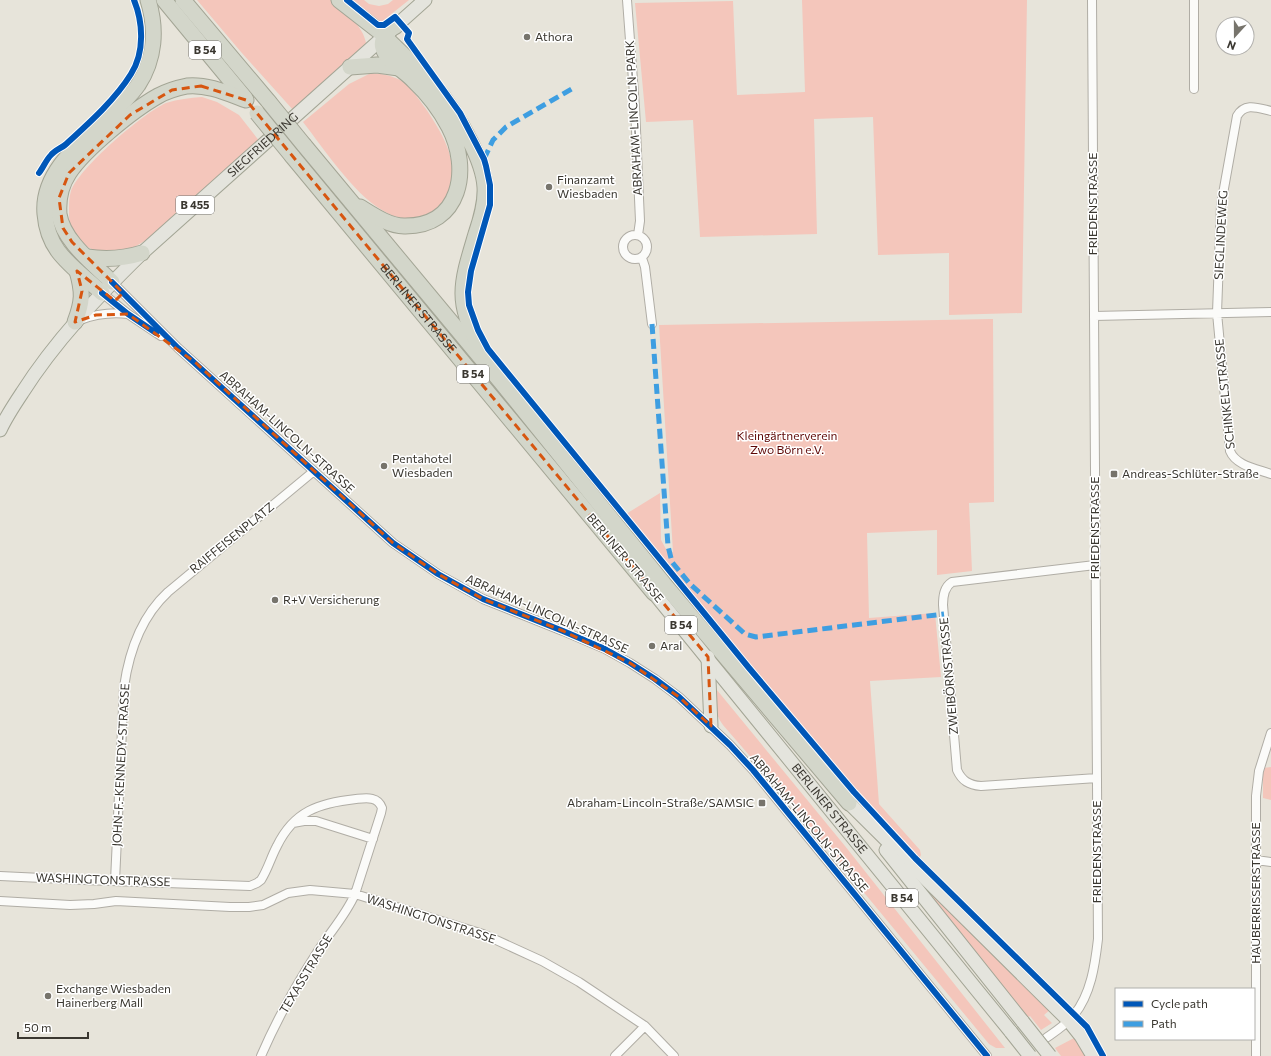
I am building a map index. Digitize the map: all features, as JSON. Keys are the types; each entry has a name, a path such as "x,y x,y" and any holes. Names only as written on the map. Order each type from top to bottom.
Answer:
{"highway":[{"name":"B 455","path":"75,322 81,307 82,291 77,271 58,250 48,231 45,210 48,189 56,169 123,103 146,71 151,56 154,29 153,17 148,0"},
{"name":"B 54","path":"164,0 246,100"},
{"path":"183,0 269,102 350,202 390,223 402,226 417,226 427,223 443,212 450,204 456,194 460,175 459,160 456,146 449,128 425,92 389,58 382,45 384,36"},
{"path":"339,0 380,32 387,32 396,26"},
{"path":"384,36 433,85 450,106 470,141 481,167 485,186 483,211 465,271 462,284 462,297 465,314 472,332 501,382"},
{"path":"350,67 377,65 399,68"},
{"path":"107,288 88,258 72,242 63,228 59,214 59,198 69,173 82,157 130,115 158,96 172,90 187,86 201,86 218,90 246,100"},
{"name":"BERLINER STRASSE","path":"246,100 654,593"},
{"name":"B 54","path":"350,202 501,382"},
{"path":"88,258 115,260 142,253"},
{"path":"77,271 107,288"},
{"name":"BERLINER STRASSE","path":"501,382 664,584 849,803"}],"main road":[{"name":"SIEGFRIEDRING","path":"107,288 142,253 425,0"},
{"name":"B 455","path":"0,430 39,367 75,322 107,288"},
{"name":"BERLINER STRASSE","path":"654,593 708,657 1030,1056"},
{"path":"708,657 711,726"},
{"name":"BERLINER STRASSE","path":"849,803 1050,1056"},
{"path":"849,803 1069,1021 1081,1036 1093,1056"}],"street":[{"name":"ABRAHAM-LINCOLN-PARK","path":"627,0 635,115 640,221 638,235"},
{"name":"FRIEDENSTRASSE","path":"1046,1038 1069,1021 1083,1000 1096,964 1098,939 1092,0"},
{"path":"1194,0 1194,89"},
{"name":"SIEGLINDEWEG","path":"1217,313 1221,205 1235,124 1240,111 1248,107 1271,111"},
{"path":"634,235 638,235 645,240 648,247 642,258 630,258 624,253 624,241 634,235"},
{"path":"642,258 645,267 652,324"},
{"name":"ABRAHAM-LINCOLN-STRASSE","path":"107,288 128,314 178,348"},
{"name":"ABRAHAM-LINCOLN-STRASSE","path":"107,288 178,348 393,543 438,574 483,599 605,649 655,679 679,696 730,745 752,770 987,1056"},
{"path":"1094,316 1271,312"},
{"name":"SCHINKELSTRASSE","path":"1217,313 1230,451 1236,460 1241,463 1271,474"},
{"path":"75,322 103,314 128,314"},
{"name":"RAIFFEISENPLATZ","path":"153,608 168,592 314,471"},
{"name":"ZWEIBÖRNSTRASSE","path":"1095,566 952,582 949,584 945,592 943,606 957,770 960,776 969,783 981,786 1097,778"},
{"name":"JOHN-F.-KENNEDY-STRASSE","path":"115,881 126,671 138,636 153,608"},
{"name":"HAUBERRISSERSTRASSE","path":"1256,1056 1257,784 1263,757 1271,733"},
{"name":"WASHINGTONSTRASSE","path":"0,876 250,886 261,880 282,836 290,824 301,815 336,801 372,798 379,802 382,808 355,894 483,934 542,961 579,982 645,1026 674,1056"},
{"path":"290,824 304,820 316,821 373,839"},
{"path":"1256,860 1271,862"},
{"path":"0,901 70,905 116,901 249,907 263,905 288,893 310,890 355,894"},
{"name":"TEXASSTRASSE","path":"261,1056 276,1021 327,937 351,905 355,894"},
{"path":"615,1056 645,1026"}],"highlighted area":[{"path":"201,86 246,100 708,657 711,726 679,697 630,663 563,631 483,599 438,574 393,543 196,363 128,314 96,315 75,322 82,291 77,271 115,301 123,293 72,242 63,228 59,198 69,173 130,115 172,90"}],"green space":[{"path":"197,0 332,0 347,13 357,25 366,43 294,111"},
{"path":"351,0 364,0 369,4 379,6 388,4 393,0 409,0 380,23"},
{"path":"802,0 1027,0 1022,313 949,315 949,253 878,255 873,117 814,119 817,234 700,237 693,120 646,122 635,3 733,1 737,95 805,92"},
{"path":"371,73 393,77 408,86 418,97 432,118 448,148 451,158 452,179 447,195 444,202 437,209 420,217 408,219 397,217 387,213 371,202 350,182 303,122 349,84"},
{"path":"202,97 217,102 239,115 260,142 154,235 136,246 116,253 103,252 97,251 85,245 75,237 70,226 69,200 71,191 76,181 86,169 128,129 156,109 166,103"},
{"name":"Kleingärtnerverein Zwo Börn e.V.","path":"993,319 994,502 969,503 972,571 937,575 937,530 867,533 869,618 935,613 941,677 870,681 879,804 920,850 921,855 919,859 856,792 626,514 660,493 661,540 666,549 673,552 659,325"},
{"path":"712,684 845,846 1005,1048 996,1048 989,1044 781,792 723,725 716,711"},
{"path":"1271,767 1271,800 1263,798 1263,768"},
{"path":"912,875 1051,1009 1044,1015 1052,1023 1041,1030 1030,1016 1028,1017"},
{"path":"1076,1037 1087,1056 1061,1056 1055,1048"}],"marked path":[{"path":"484,159 493,140 506,127 575,87"},
{"path":"652,324 668,546 672,562 690,584 745,634 756,637 944,614"}],"cycle path":[{"path":"39,173 52,154 65,145 101,111 125,84 136,65 139,56 141,27 134,0"},
{"path":"347,0 378,25 384,25 395,17 409,33 407,39 460,113 484,159 490,185 490,205 471,271 468,292 469,305 478,330 488,349 749,668 854,792 915,858 1087,1027 1103,1056"},
{"path":"112,282 178,348 393,543 438,574 483,599 605,649 655,679 679,697 730,745 753,770 987,1056"},
{"path":"102,293 128,314 156,333"}],"place":[{"name":"Athora","path":"527,37"},
{"name":"Finanzamt Wiesbaden","path":"549,187"},
{"name":"Pentahotel Wiesbaden","path":"384,466"},
{"name":"Andreas-Schlüter-Straße","path":"1114,474"},
{"name":"R+V Versicherung","path":"275,600"},
{"name":"Aral","path":"652,646"},
{"name":"Abraham-Lincoln-Straße/SAMSIC","path":"762,803"},
{"name":"Exchange Wiesbaden Hainerberg Mall","path":"48,996"}]}
